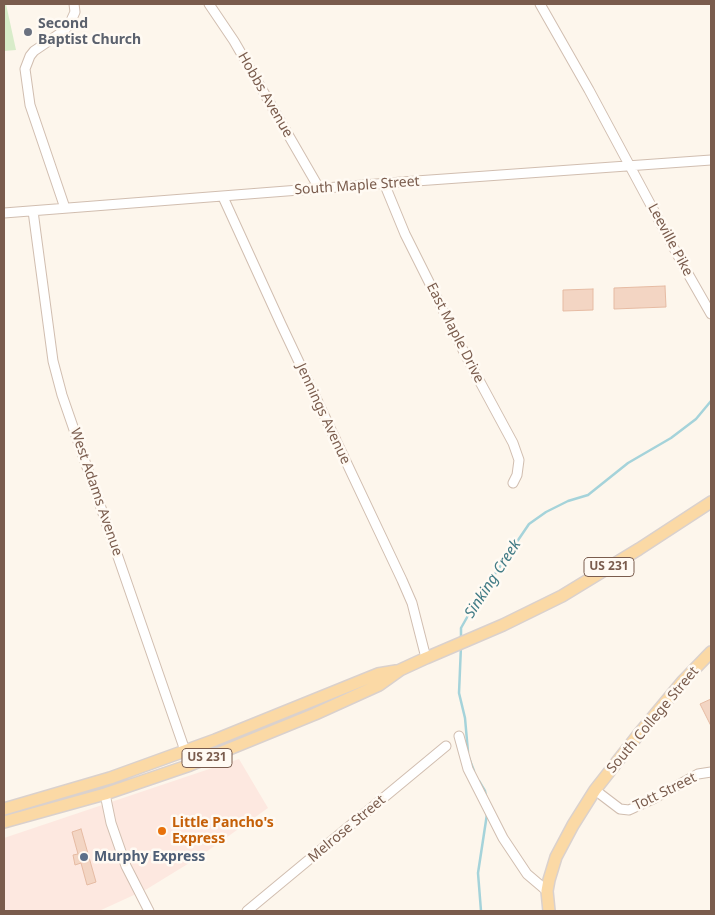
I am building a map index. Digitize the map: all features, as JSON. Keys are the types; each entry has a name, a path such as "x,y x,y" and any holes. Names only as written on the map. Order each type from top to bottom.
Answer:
{"main road":[{"name":"US 231","path":"4,822 105,794 190,765 379,685 400,670 503,625 562,596 711,502"},
{"name":"South College Street","path":"547,891 556,857 595,790 683,681 711,652"},
{"name":"US 231","path":"4,809 110,778 185,751 378,674 400,670"},
{"path":"547,891 549,911"}],"street":[{"path":"65,208 30,105 25,69 34,51 65,30 69,25 75,12 74,4"},
{"name":"Hobbs Avenue","path":"209,4 234,41 319,188"},
{"name":"Leeville Pike","path":"540,4 631,165 711,314"},
{"name":"South Maple Street","path":"4,214 384,183 711,160"},
{"name":"East Maple Drive","path":"384,183 405,234 466,356 513,443 518,460 517,475 514,483"},
{"name":"Jennings Avenue","path":"223,197 402,580 412,603 426,658"},
{"name":"West Adams Avenue","path":"33,211 53,360 62,394 190,765"},
{"path":"458,736 468,769 503,838 527,874 547,891"},
{"name":"Melrose Street","path":"247,911 446,746"},
{"name":"Tott Street","path":"595,790 620,809 629,810 698,774 711,772"},
{"path":"105,794 126,866 149,911"}],"shaded area":[{"path":"239,759 268,808 199,857 147,889 99,911 4,911 4,838"}],"green space":[{"path":"4,4 6,4 16,50 4,51"}],"building":[{"path":"665,286 666,307 614,309 614,288"},
{"path":"593,289 593,310 563,311 563,290"},
{"path":"711,699 711,726 700,704"},
{"path":"81,829 96,882 87,885 81,863 75,865 73,855 78,854 72,832"}],"waterway":[{"name":"Sinking Creek","path":"461,638 461,628 474,605 529,524 546,512 568,501 588,495 628,463 671,438 696,419 711,401"},
{"name":"Sinking Creek","path":"461,646 459,693 465,718 468,752"},
{"name":"Sinking Creek","path":"469,758 474,771"},
{"name":"Sinking Creek","path":"479,781 486,796"},
{"name":"Sinking Creek","path":"481,911 478,873 487,814"}],"place":[{"name":"Second Baptist Church","path":"28,32"},
{"name":"Little Pancho's Express","path":"162,831"},
{"name":"Murphy Express","path":"84,857"}]}
